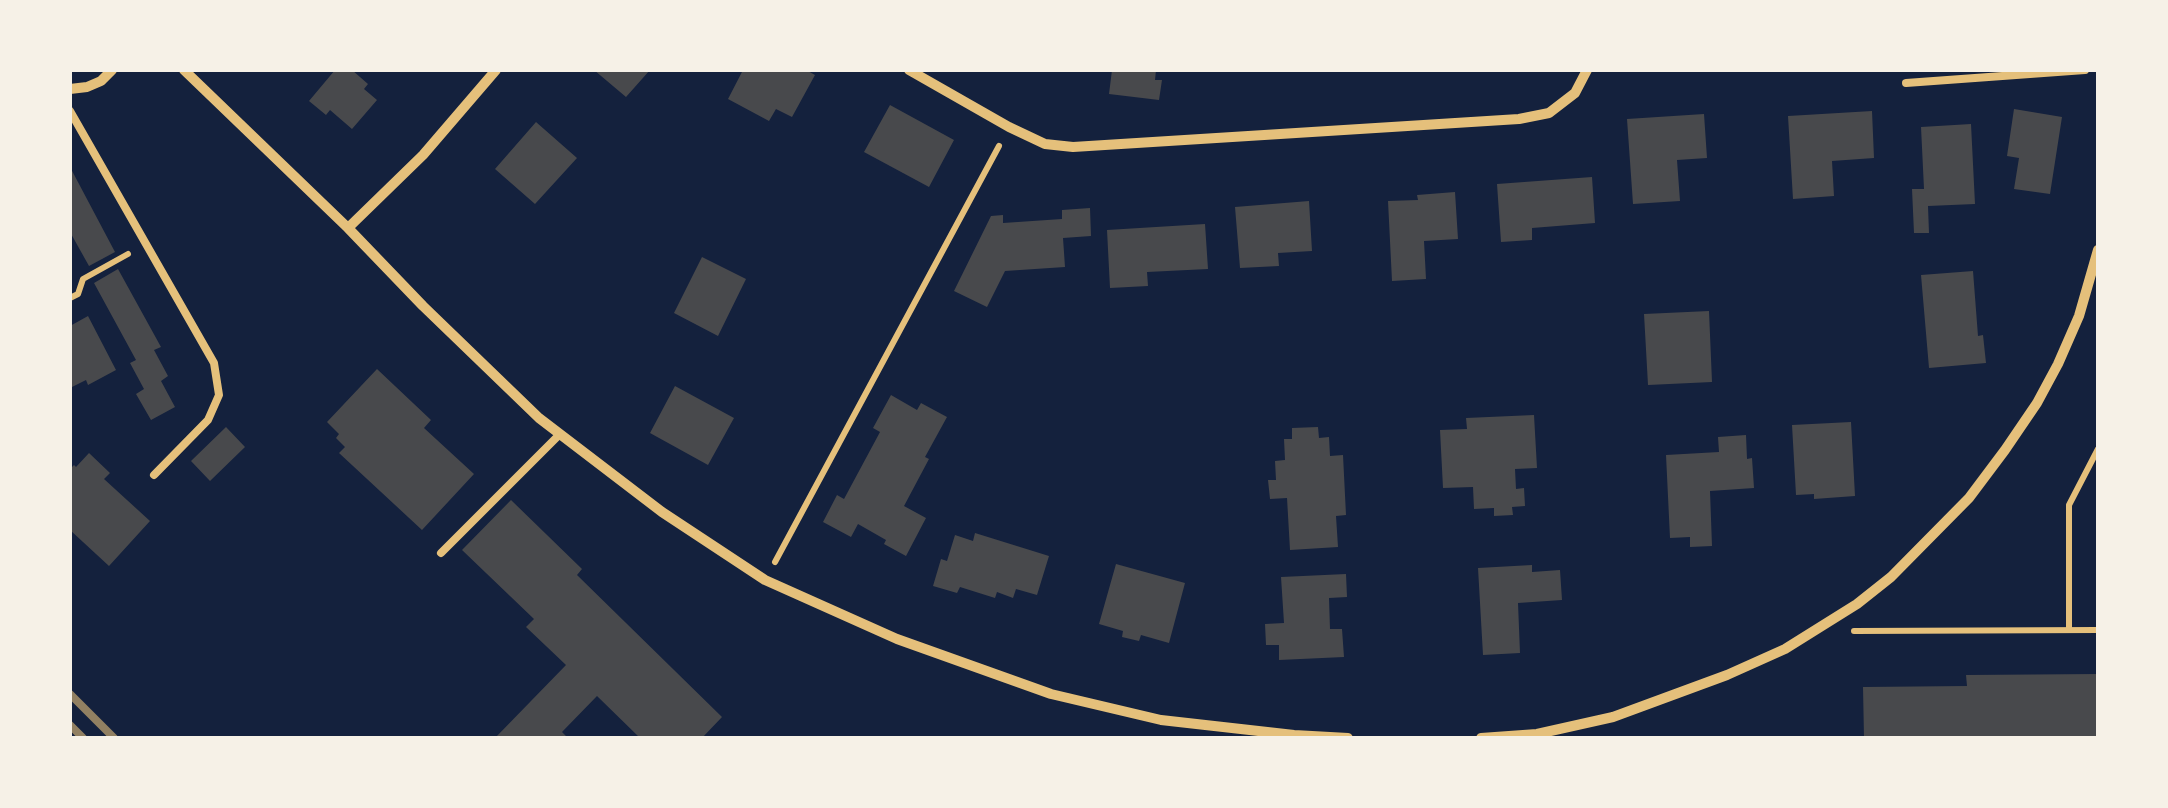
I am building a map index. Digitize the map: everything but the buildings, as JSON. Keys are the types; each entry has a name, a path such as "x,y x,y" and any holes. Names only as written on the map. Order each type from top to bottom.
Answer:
{"street":[{"path":"70,89 101,81 112,70"},
{"path":"184,70 559,435 662,512 765,580 897,639 1051,694 1161,720 1348,738"},
{"path":"348,228 423,155 496,70"},
{"path":"909,70 1008,127 1045,144 1074,147 1519,119 1549,112 1575,93 1586,70"},
{"path":"1481,738 1537,736 1666,699 1785,649 1857,604 1891,577 1969,498 2005,450 2058,364 2079,316 2098,250"}],"lane":[{"path":"1906,83 2084,70"},
{"path":"70,112 214,364 219,395 208,420 154,475"},
{"path":"441,554 559,435"}],"path":[{"path":"765,580 1008,127"},
{"path":"70,298 78,294 84,279 111,265"},
{"path":"2069,630 2069,505 2098,450"},
{"path":"1813,632 2098,630"}],"railway":[{"path":"70,694 114,738"},
{"path":"70,725 83,738"}]}
